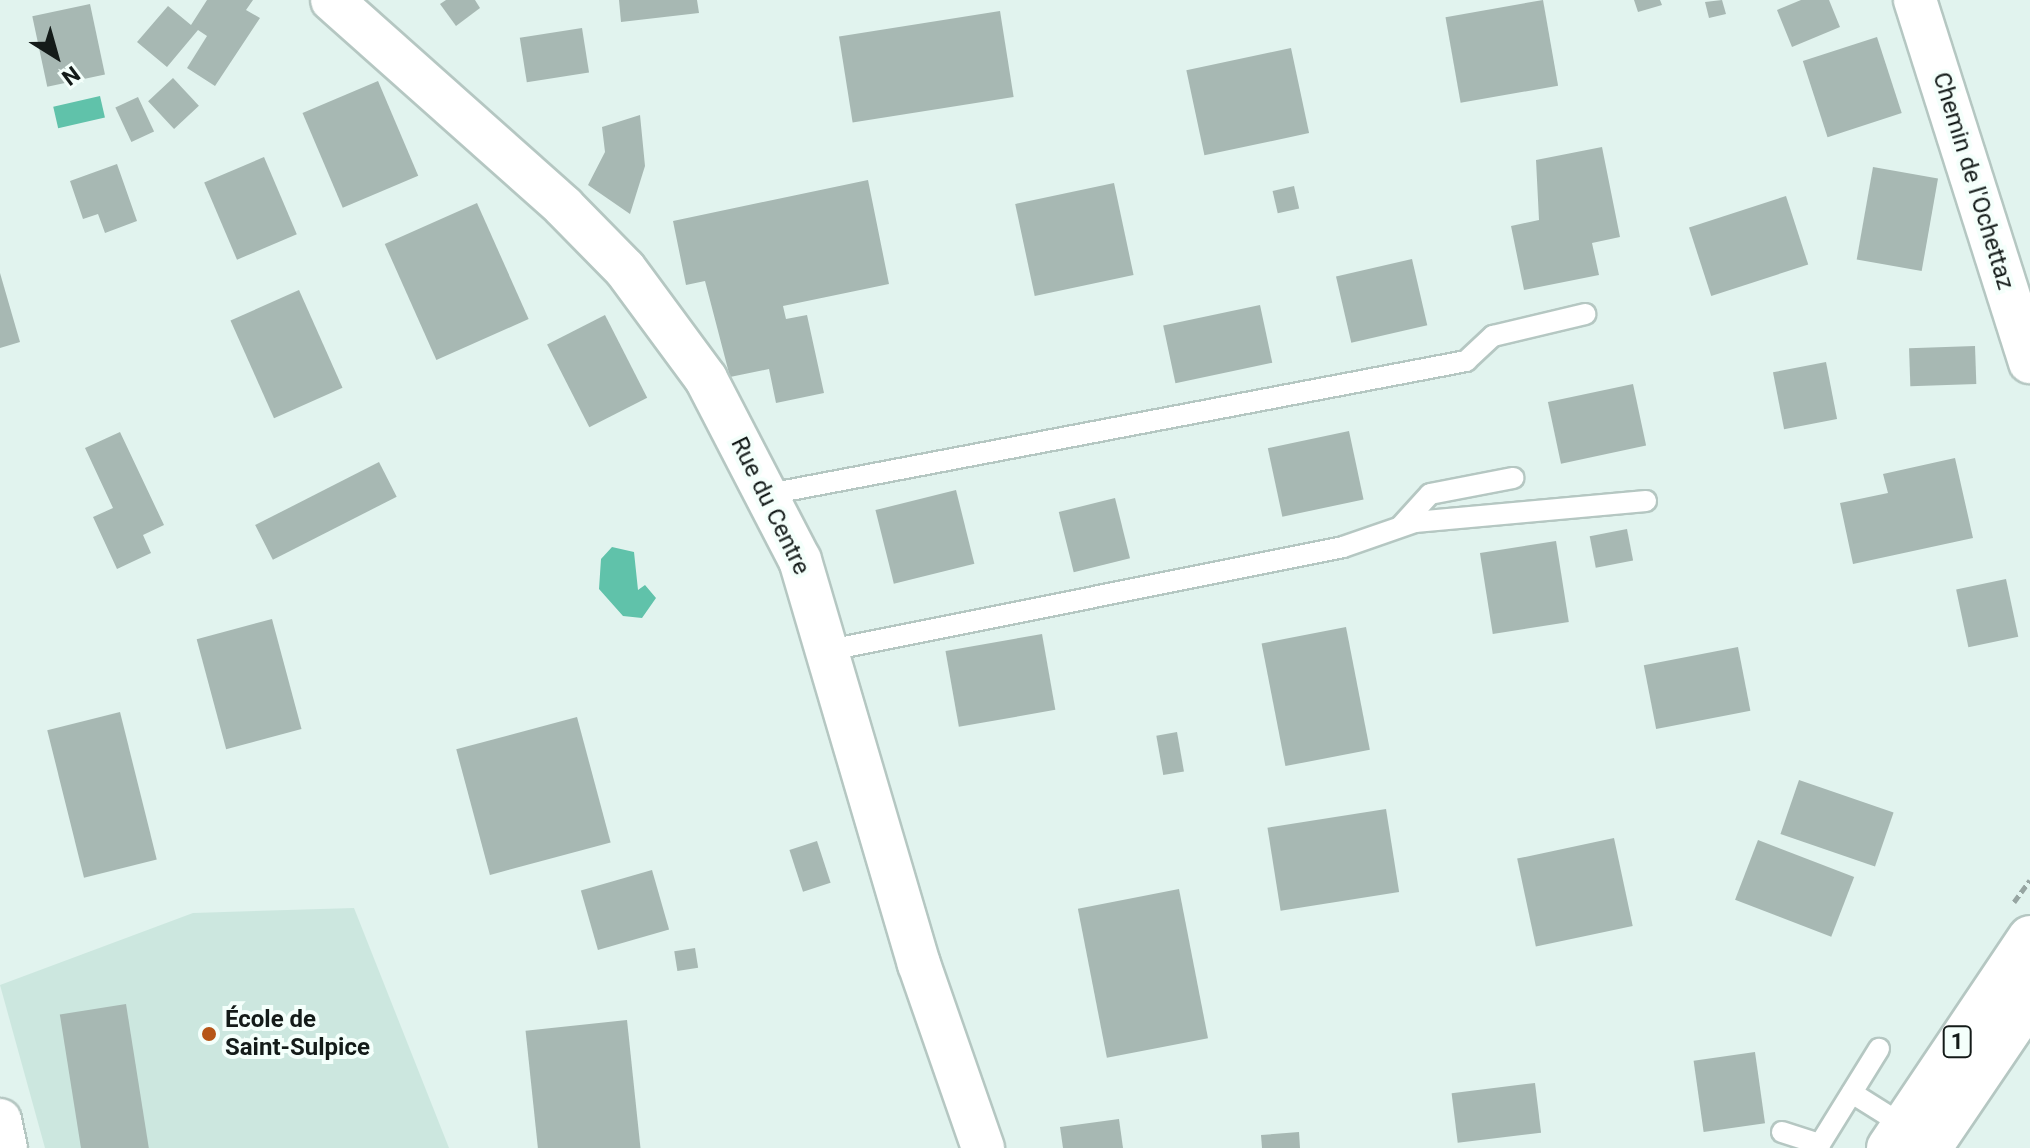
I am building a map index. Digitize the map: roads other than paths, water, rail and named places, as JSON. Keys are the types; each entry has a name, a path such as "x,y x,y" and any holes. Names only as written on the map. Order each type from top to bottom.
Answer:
{"main road":[{"name":"1","path":"1906,1141 2030,938"},
{"name":"1","path":"1906,1141 2030,999"}],"street":[{"name":"Rue du Centre","path":"332,0 625,269 706,379 769,494 830,650 919,964 983,1148"},
{"name":"Chemin de l'Ochettaz","path":"1915,0 2030,362"},
{"path":"0,1120 6,1148"}],"lane":[{"path":"769,494 1466,361 1493,336 1585,314"},
{"path":"1400,527 1430,494 1513,478"},
{"path":"830,650 1343,547 1400,527 1646,501"},
{"path":"1782,1132 1820,1144 1879,1049"},
{"path":"1852,1093 1906,1141"}],"place":[{"name":"École de Saint-Sulpice","path":"209,1034"}]}
